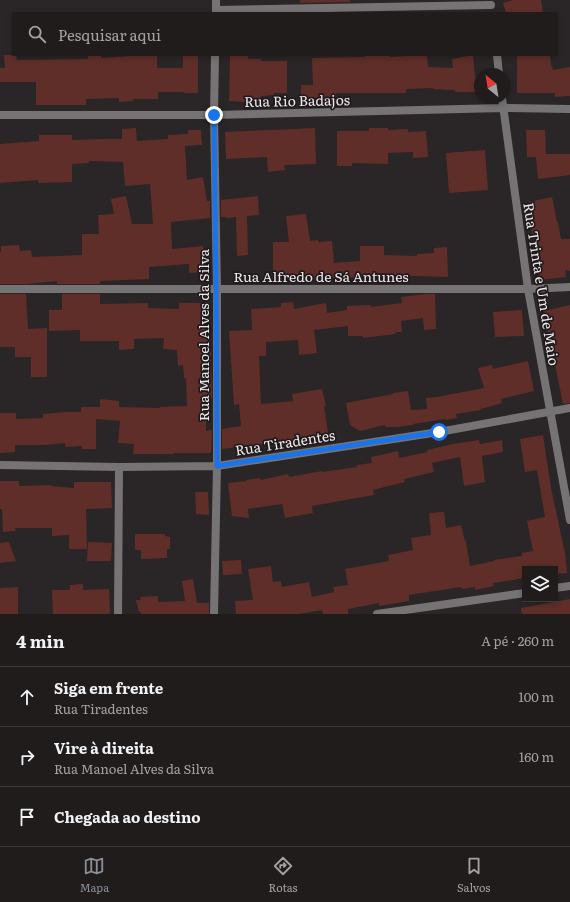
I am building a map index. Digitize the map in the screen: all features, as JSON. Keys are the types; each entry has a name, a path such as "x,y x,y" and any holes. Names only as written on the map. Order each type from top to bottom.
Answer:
{"street":[{"path":"216,0 216,11 491,6"},
{"name":"Rua Manoel Alves da Silva","path":"214,614 217,466 214,115 215,56"},
{"path":"497,56 498,68"},
{"name":"Rua Trinta e Um de Maio","path":"503,104 528,289 570,520"},
{"name":"Rua Rio Badajos","path":"0,115 214,115 503,108 570,109"},
{"name":"Rua Alfredo de Sá Antunes","path":"0,289 528,289 570,287"},
{"name":"Rua Tiradentes","path":"0,465 119,467 217,466 439,432 570,408"},
{"path":"118,614 119,467"},
{"path":"558,588 570,586"},
{"path":"377,614 522,593"}],"building":[{"path":"300,0 350,0 350,2 300,3"},
{"path":"513,0 541,0 543,12 506,12 503,3"},
{"path":"4,55 16,56 17,60 88,59 88,56 101,56 101,58 157,56 157,68 183,68 183,56 198,56 198,93 158,92 158,99 133,99 133,101 119,102 119,98 86,99 86,105 36,105 36,82 0,82 0,68 5,68"},
{"path":"230,56 248,56 248,59 261,59 261,61 287,61 287,93 274,93 274,95 261,96 261,103 229,101"},
{"path":"427,56 428,67 453,68 452,59 473,56 474,92 455,92 455,90 433,88 406,89 406,93 336,93 336,97 314,98 314,102 301,102 301,85 313,85 312,58"},
{"path":"517,56 550,56 553,70 570,67 570,96 555,97 555,93 517,93"},
{"path":"136,128 137,141 168,139 168,135 188,134 188,130 201,130 202,145 185,146 187,180 203,177 207,201 210,201 210,218 171,222 172,249 203,246 205,272 189,273 189,264 149,267 149,279 100,281 100,284 57,284 57,281 26,284 0,284 1,246 19,245 20,251 31,250 32,257 82,255 82,234 99,234 98,215 114,214 111,199 126,196 132,224 153,224 150,184 125,186 123,162 89,161 89,163 72,164 72,182 38,183 38,180 0,183 0,144 39,141 39,135 72,135 72,140 122,139 122,129"},
{"path":"315,128 316,164 284,165 285,170 268,172 267,157 226,159 225,132"},
{"path":"369,128 388,128 388,130 408,129 408,132 426,131 428,157 413,158 413,152 388,153 388,164 352,163 352,166 337,166 337,131 369,131"},
{"path":"526,130 545,130 546,154 570,154 570,175 538,179 536,157 527,157"},
{"path":"485,150 488,190 449,193 446,153"},
{"path":"258,196 259,215 247,216 248,255 237,256 236,217 221,217 221,200"},
{"path":"552,197 561,239 570,239 570,271 565,270 566,277 540,280 535,239 533,239 531,226 534,226 529,202"},
{"path":"306,214 310,241 332,241 334,263 360,261 360,246 384,246 384,255 417,256 417,254 434,253 434,248 447,247 448,277 384,275 385,277 312,280 312,277 273,278 273,242 289,242 286,216"},
{"path":"0,294 26,294 28,329 47,328 47,377 31,377 31,357 15,357 15,347 0,347"},
{"path":"62,294 100,294 100,304 148,303 148,308 179,309 179,303 205,303 207,332 210,332 212,392 212,398 206,398 206,431 212,430 211,453 133,454 134,444 118,443 120,421 96,419 96,449 82,449 82,446 65,447 65,443 15,445 15,452 0,453 0,413 16,413 16,419 43,418 43,414 81,412 81,407 100,407 100,399 119,401 119,407 160,408 187,406 186,378 184,378 183,365 178,366 177,350 163,349 164,338 134,339 134,349 119,350 119,341 80,341 80,330 49,331 49,310 62,310"},
{"path":"435,294 436,329 424,330 423,318 401,321 402,332 395,332 396,334 363,338 363,336 348,336 348,326 314,330 317,353 299,355 298,340 266,342 266,356 259,356 261,404 293,401 292,394 322,389 326,406 324,406 328,433 296,438 296,440 222,449 222,429 241,426 239,404 234,405 229,331 252,330 251,309 281,307 281,303 293,302 294,309 326,303 327,313 347,310 347,306 371,305 371,307 402,303 401,297"},
{"path":"570,305 570,403 563,404 544,311"},
{"path":"522,310 524,336 495,337 493,312"},
{"path":"528,361 534,391 501,399 502,403 481,410 456,414 457,418 413,425 385,427 385,425 360,431 350,425 346,403 408,391 411,410 427,409 426,398 484,388 478,368 492,365 493,369"},
{"path":"543,435 551,488 565,553 567,573 558,574 558,566 522,566 522,578 493,583 494,586 475,590 475,587 462,589 461,587 409,595 409,601 379,606 379,603 348,609 348,614 323,614 322,610 299,614 236,614 235,601 253,600 248,569 271,566 273,582 281,581 282,587 309,582 312,597 334,592 333,587 348,585 345,569 389,561 388,555 413,550 411,538 431,535 429,513 444,512 446,528 461,525 466,541 470,566 494,560 522,556 522,553 533,551 527,521 545,517 537,470 525,472 520,439"},
{"path":"479,440 480,444 502,440 503,452 482,456 485,482 464,486 460,457 432,463 434,472 404,479 405,482 373,490 374,495 312,506 313,513 285,518 282,504 248,509 249,518 232,516 228,483 260,478 261,480 288,474 289,477 357,467 357,465 372,463 371,457 398,451 399,458 428,452 427,450 453,444"},
{"path":"0,481 19,481 19,486 51,485 74,488 74,482 111,482 112,508 86,509 87,549 69,549 69,535 52,536 52,528 15,528 16,531 3,532 2,509 0,509"},
{"path":"195,492 208,492 209,515 196,514"},
{"path":"135,534 165,534 165,536 170,537 170,549 167,549 167,558 141,559 141,550 135,550"},
{"path":"9,542 16,561 0,563 0,543"},
{"path":"88,542 112,543 111,561 87,561"},
{"path":"241,560 242,574 223,575 222,561"},
{"path":"193,579 197,603 209,603 209,614 141,614 141,612 139,612 136,600 141,600 140,597 158,596 158,602 185,601 182,581"},
{"path":"83,584 83,590 109,589 110,614 53,614 52,590 70,590 70,585"},
{"path":"18,587 18,614 0,614 0,588"},
{"path":"570,599 570,614 522,614 521,608"}],"route":[{"path":"214,115 217,466 439,432"}]}
